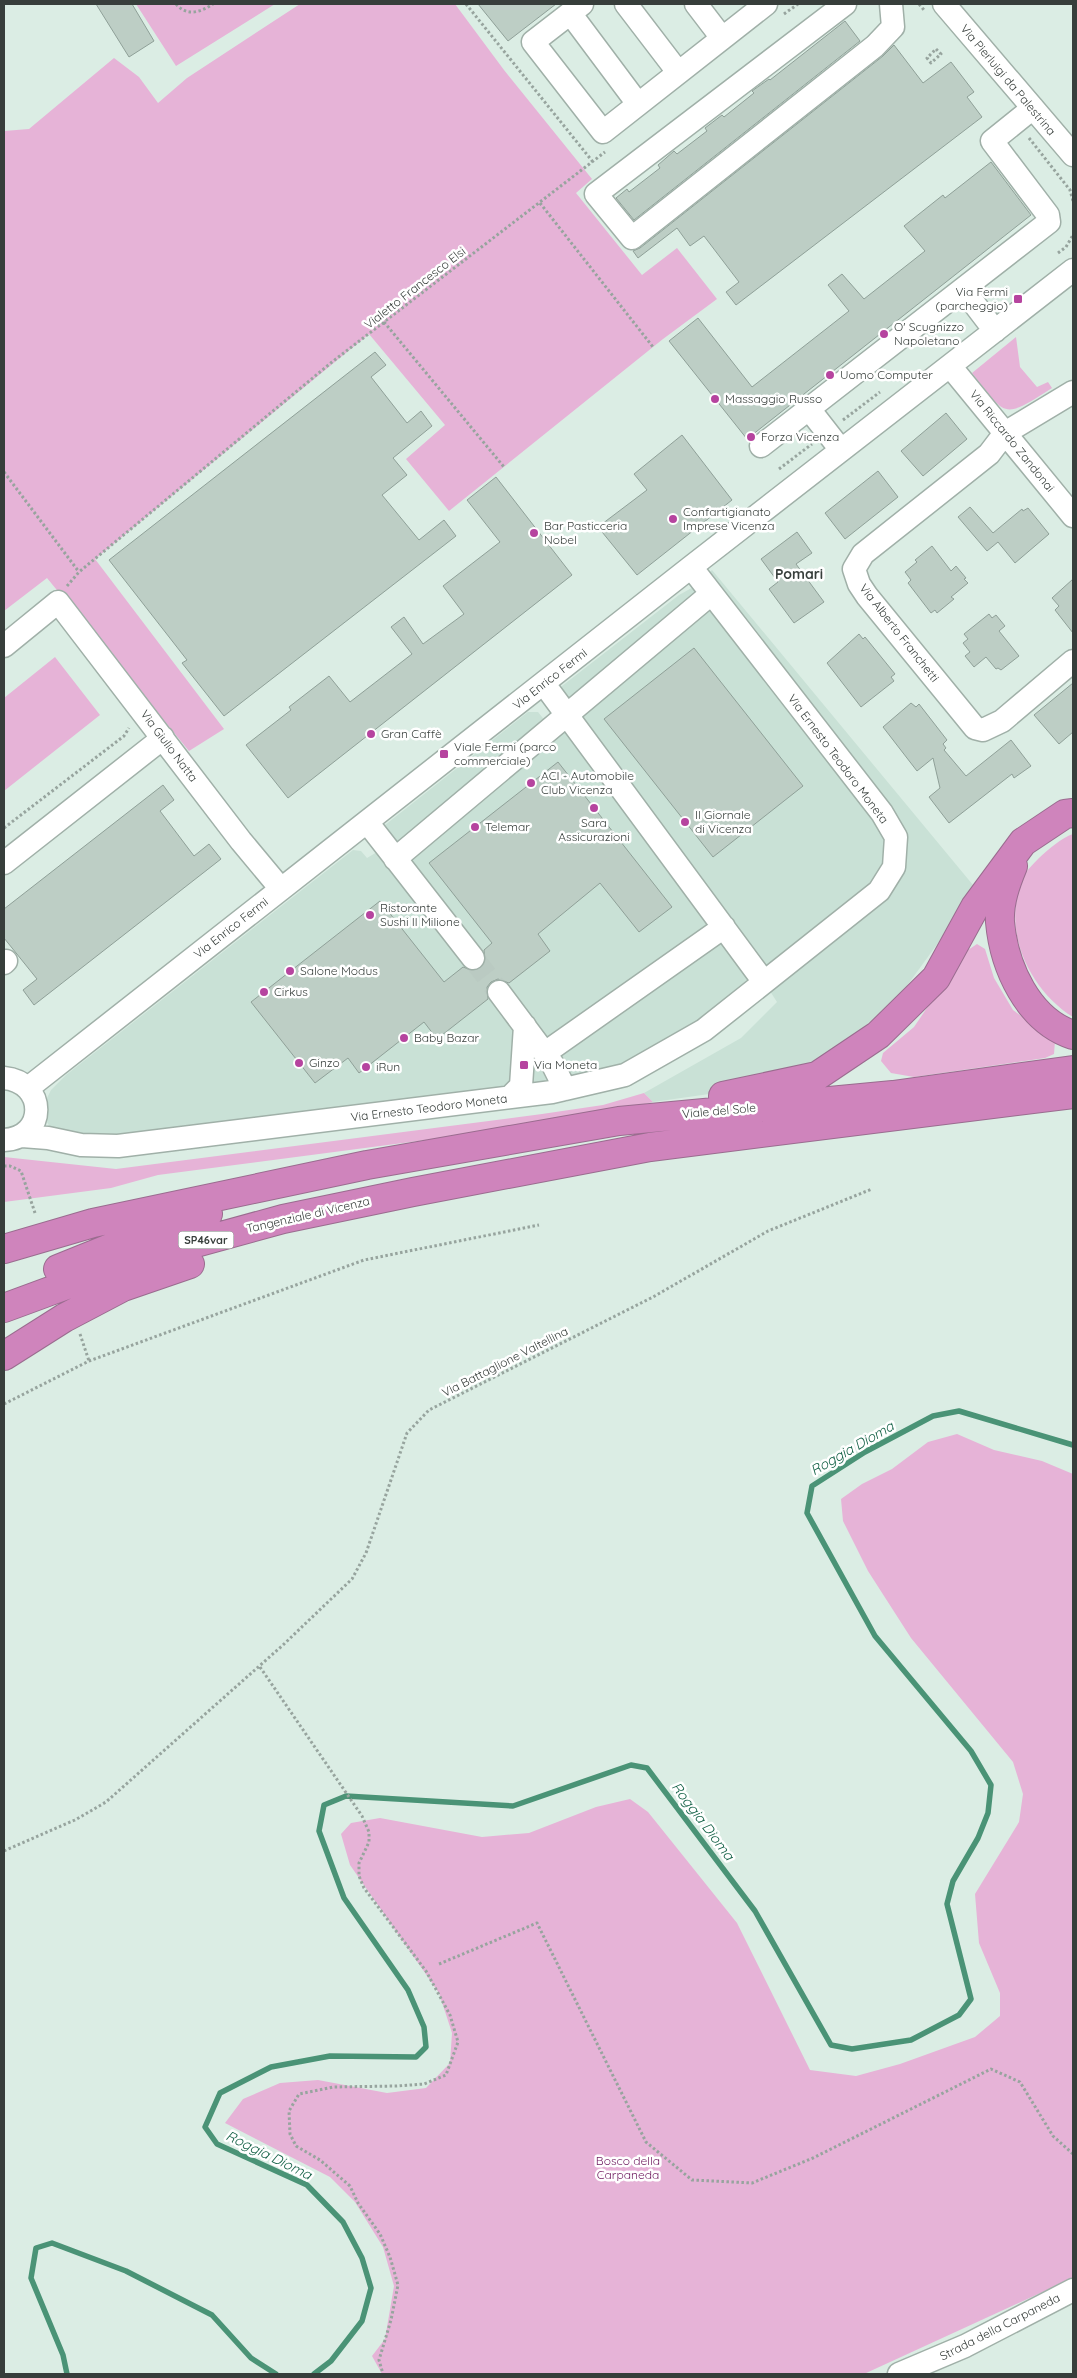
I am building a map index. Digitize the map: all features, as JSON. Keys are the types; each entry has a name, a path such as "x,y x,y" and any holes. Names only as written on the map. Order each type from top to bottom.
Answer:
{"highway":[{"path":"619,1121 689,1102 816,1076 878,1035 936,978 974,907 1023,842 1065,814 1073,813"},
{"path":"1023,842 1004,889 1000,921 1009,966 1027,1001 1058,1030 1073,1035"},
{"name":"Viale del Sole","path":"367,1165 619,1121 893,1095 1073,1070"},
{"name":"Viale del Sole","path":"413,1192 650,1147 1073,1094"},
{"path":"4,1235 93,1223 367,1165"},
{"name":"SP46var","path":"4,1292 120,1244 212,1212 367,1165"},
{"path":"4,1356 64,1318 123,1287 413,1192"},
{"name":"Tangenziale di Vicenza","path":"4,1308 99,1273 192,1244 283,1219 413,1192"},
{"path":"4,1249 93,1223"}],"street":[{"path":"626,4 678,72"},
{"path":"696,4 722,38"},
{"path":"845,4 596,194 632,238 875,46 892,27 891,4"},
{"name":"Via Pierluigi da Palestrina","path":"944,4 1073,155"},
{"path":"638,104 576,9 532,42 603,132 722,38 774,10"},
{"path":"760,446 1049,222 1048,215 992,141 1033,108"},
{"name":"Via Enrico Fermi","path":"28,1088 544,684 691,566 1073,270"},
{"path":"962,290 994,332"},
{"name":"Via Riccardo Zandonai","path":"950,366 1073,516"},
{"name":"Via Alberto Franchetti","path":"1073,392 1005,432 989,454 863,554 854,569 859,584 867,596 975,728 983,730 1002,721 1073,661"},
{"path":"809,409 841,450"},
{"name":"Via Ernesto Teodoro Moneta","path":"13,1138 81,1145 118,1146 510,1097 565,1089 625,1075 704,1030 879,891 894,867 896,837 882,813 691,566"},
{"path":"395,859 711,594"},
{"path":"4,646 58,602"},
{"name":"Via Giulio Natta","path":"58,602 241,841 281,889"},
{"path":"544,684 764,982"},
{"path":"4,863 163,738"},
{"path":"367,822 473,958"},
{"path":"545,1053 724,927"},
{"path":"499,992 545,1053 565,1089"},
{"path":"510,1097 521,1086 525,1026"},
{"path":"4,1078 21,1082 28,1088 35,1099 36,1112 64,1142"},
{"name":"Via Ernesto Teodoro Moneta","path":"13,1138 32,1126 36,1112"},
{"name":"Strada della Carpaneda","path":"899,2374 964,2346 1073,2290"}],"path":[{"path":"176,4 185,11 190,12 200,11 214,4"},
{"path":"466,4 593,162"},
{"path":"774,10 798,4"},
{"path":"936,50 941,54 931,63 926,58 936,50"},
{"name":"Vialetto Francesco Elsi","path":"58,602 65,588 79,572 325,369 609,150"},
{"path":"540,203 653,347"},
{"path":"1051,259 1066,247 1073,235"},
{"path":"384,322 504,467"},
{"path":"779,469 881,391"},
{"path":"4,472 79,572"},
{"path":"4,828 124,736 130,729 128,723"},
{"path":"4,1166 10,1166 21,1171 35,1213"},
{"name":"Via Battaglione Valtellina","path":"4,1851 75,1820 106,1802 260,1667 352,1579 366,1553 407,1433 429,1410 653,1297 768,1231 872,1189"},
{"path":"4,1404 90,1361 364,1260 539,1225"},
{"path":"80,1334 90,1361"},
{"path":"260,1667 362,1816 369,1832 369,1842 359,1864 359,1876 364,1888 426,1971 450,2015 458,2042 446,2075 424,2084 333,2087 299,2094 290,2111 290,2134 296,2146 320,2160 350,2186 358,2203 380,2234 390,2257 398,2285 392,2320 379,2360 384,2374"},
{"path":"439,1964 537,1923 646,2142 692,2180 752,2183 813,2158 991,2069 1020,2082 1052,2136 1073,2154"}],"shaded area":[{"path":"712,570 973,885 938,943 906,987 887,1008 845,1042 824,1056 792,1071 716,1093 653,1102 644,1093 741,1038 777,1002 766,985 640,1071 97,1150 50,1127 45,1119 45,1102 51,1090 66,1075 353,850 361,851 367,858 392,843 383,832 385,825 528,712 538,712 546,722 570,704 562,695 562,686 679,595 697,585"}],"green space":[{"path":"136,4 275,4 176,66"},
{"path":"300,4 455,4 504,70 592,179 576,193 642,275 677,248 717,299 663,339 449,511 406,459 445,425 369,334 95,559 224,729 189,751 47,578 4,611 4,131 29,129 114,58 139,77 158,103 187,78"},
{"path":"1016,337 1020,367 1037,387 1048,382 1052,388 1023,405 1014,409 1006,409 992,398 972,373"},
{"path":"55,657 100,715 4,791 4,698"},
{"path":"1073,834 1073,1017 1046,994 1026,963 1016,929 1015,911 1021,881 1026,873 1051,848"},
{"path":"977,944 985,949 994,978 1013,1010 1055,1041 1054,1054 1045,1058 914,1077 891,1073 881,1061 883,1053 914,1027 965,952"},
{"path":"644,1093 653,1102 587,1119 158,1175 111,1188 4,1202 4,1157 116,1169 542,1114 603,1105"},
{"name":"Bosco della Carpaneda","path":"957,1434 994,1450 1042,1461 1073,1474 1073,2278 864,2374 382,2374 372,2356 385,2339 394,2286 383,2247 355,2202 330,2177 225,2123 243,2099 280,2083 318,2080 387,2093 426,2088 450,2063 452,2033 439,1993 350,1865 341,1834 351,1823 380,1818 482,1837 529,1833 596,1807 630,1799 648,1812 737,1923 810,2070 856,2076 900,2064 975,2037 1000,2016 1000,1993 979,1943 975,1894 1019,1822 1023,1794 1013,1762 911,1638 868,1571 843,1521 841,1499 862,1484 892,1469 928,1442"}],"building":[{"path":"96,4 132,4 154,41 129,57"},
{"path":"478,4 556,4 508,41"},
{"path":"845,21 860,41 634,220 616,198 627,189 629,192 660,168 658,165 674,151 677,154 707,131 705,128 722,115 724,117 754,93 752,91 770,80"},
{"path":"894,45 923,83 951,62 974,92 967,97 982,117 736,305 726,292 739,282 704,236 690,246 677,228 638,258 633,251 640,248 883,56"},
{"path":"991,162 1031,215 747,439 669,341 698,318 752,387 849,311 828,285 842,274 864,299 925,251 904,226 943,195 945,198"},
{"path":"375,352 386,365 371,377 407,423 421,411 432,426 393,458 407,475 382,495 419,540 444,520 456,536 224,716 182,663 187,660 109,560"},
{"path":"946,413 967,439 923,476 901,451"},
{"path":"682,435 732,500 637,575 598,527 647,490 634,474"},
{"path":"878,471 898,497 845,539 825,513"},
{"path":"496,477 572,575 288,798 246,745 291,710 289,707 329,676 350,702 412,654 391,627 404,617 423,644 464,614 443,586 500,542 467,500"},
{"path":"970,507 993,533 1022,509 1023,511 1028,508 1049,534 1015,563 998,542 987,551 958,517"},
{"path":"797,532 812,553 796,564 824,602 794,623 769,589 778,582 761,559"},
{"path":"932,546 951,571 956,566 968,583 951,597 954,599 937,613 935,610 931,613 908,583 911,580 905,572 917,562 915,560"},
{"path":"1073,579 1073,633 1055,610 1059,606 1052,598"},
{"path":"989,614 992,618 996,615 1005,626 999,631 1019,656 1001,670 996,669 986,657 974,667 965,656 970,652 963,643 968,639 964,634"},
{"path":"859,634 863,639 865,637 895,674 891,677 894,681 861,707 827,663"},
{"path":"694,648 803,786 713,857 604,719"},
{"path":"1073,683 1073,732 1059,744 1034,715"},
{"path":"911,703 916,707 919,704 947,740 943,744 946,748 944,750 966,776 1011,740 1031,766 1014,778 1012,774 949,823 929,797 940,788 933,758 917,771 883,727"},
{"path":"558,762 672,907 639,932 600,883 538,934 550,951 509,983 498,979 491,982 487,987 488,999 437,1039 424,1022 359,1073 348,1058 315,1083 251,1002 380,901 444,982 463,967 474,971 481,969 485,962 484,950 492,943 429,863"},
{"path":"163,785 174,800 160,811 194,856 209,844 221,859 34,1005 23,990 37,979 4,938 4,909"}],"waterway":[{"name":"Roggia Dioma","path":"314,2374 331,2361 362,2321 371,2288 362,2258 343,2222 307,2185 217,2144 205,2127 220,2093 271,2067 330,2056 416,2057 426,2047 424,2027 408,1990 344,1898 319,1831 324,1805 346,1796 513,1806 631,1765 647,1768 755,1911 831,2045 852,2049 911,2040 959,2015 971,1999 947,1904 953,1881 978,1838 988,1813 991,1785 971,1751 875,1636 807,1513 812,1486 865,1452 933,1416 959,1411 1073,1445"},
{"name":"Roggia Dioma","path":"67,2374 63,2355 31,2278 36,2248 52,2243 126,2271 212,2315 251,2358 276,2374"}],"tunnel":[{"path":"473,958 499,992"}],"place":[{"name":"Via Fermi (parcheggio)","path":"1018,299"},
{"name":"O' Scugnizzo Napoletano","path":"884,334"},
{"name":"Uomo Computer","path":"830,375"},
{"name":"Massaggio Russo","path":"715,399"},
{"name":"Forza Vicenza","path":"751,437"},
{"name":"Confartigianato Imprese Vicenza","path":"673,519"},
{"name":"Bar Pasticceria Nobel","path":"534,533"},
{"name":"Gran Caffè","path":"371,734"},
{"name":"Viale Fermi (parco commerciale)","path":"444,754"},
{"name":"ACI - Automobile Club Vicenza","path":"531,783"},
{"name":"Sara Assicurazioni","path":"594,808"},
{"name":"Il Giornale di Vicenza","path":"685,822"},
{"name":"Telemar","path":"475,827"},
{"name":"Ristorante Sushi Il Milione","path":"370,915"},
{"name":"Salone Modus","path":"290,971"},
{"name":"Cirkus","path":"264,992"},
{"name":"Baby Bazar","path":"404,1038"},
{"name":"Ginzo","path":"299,1063"},
{"name":"Via Moneta","path":"524,1065"},
{"name":"iRun","path":"366,1067"}],"district":[{"name":"Pomari","path":"799,574"}]}
